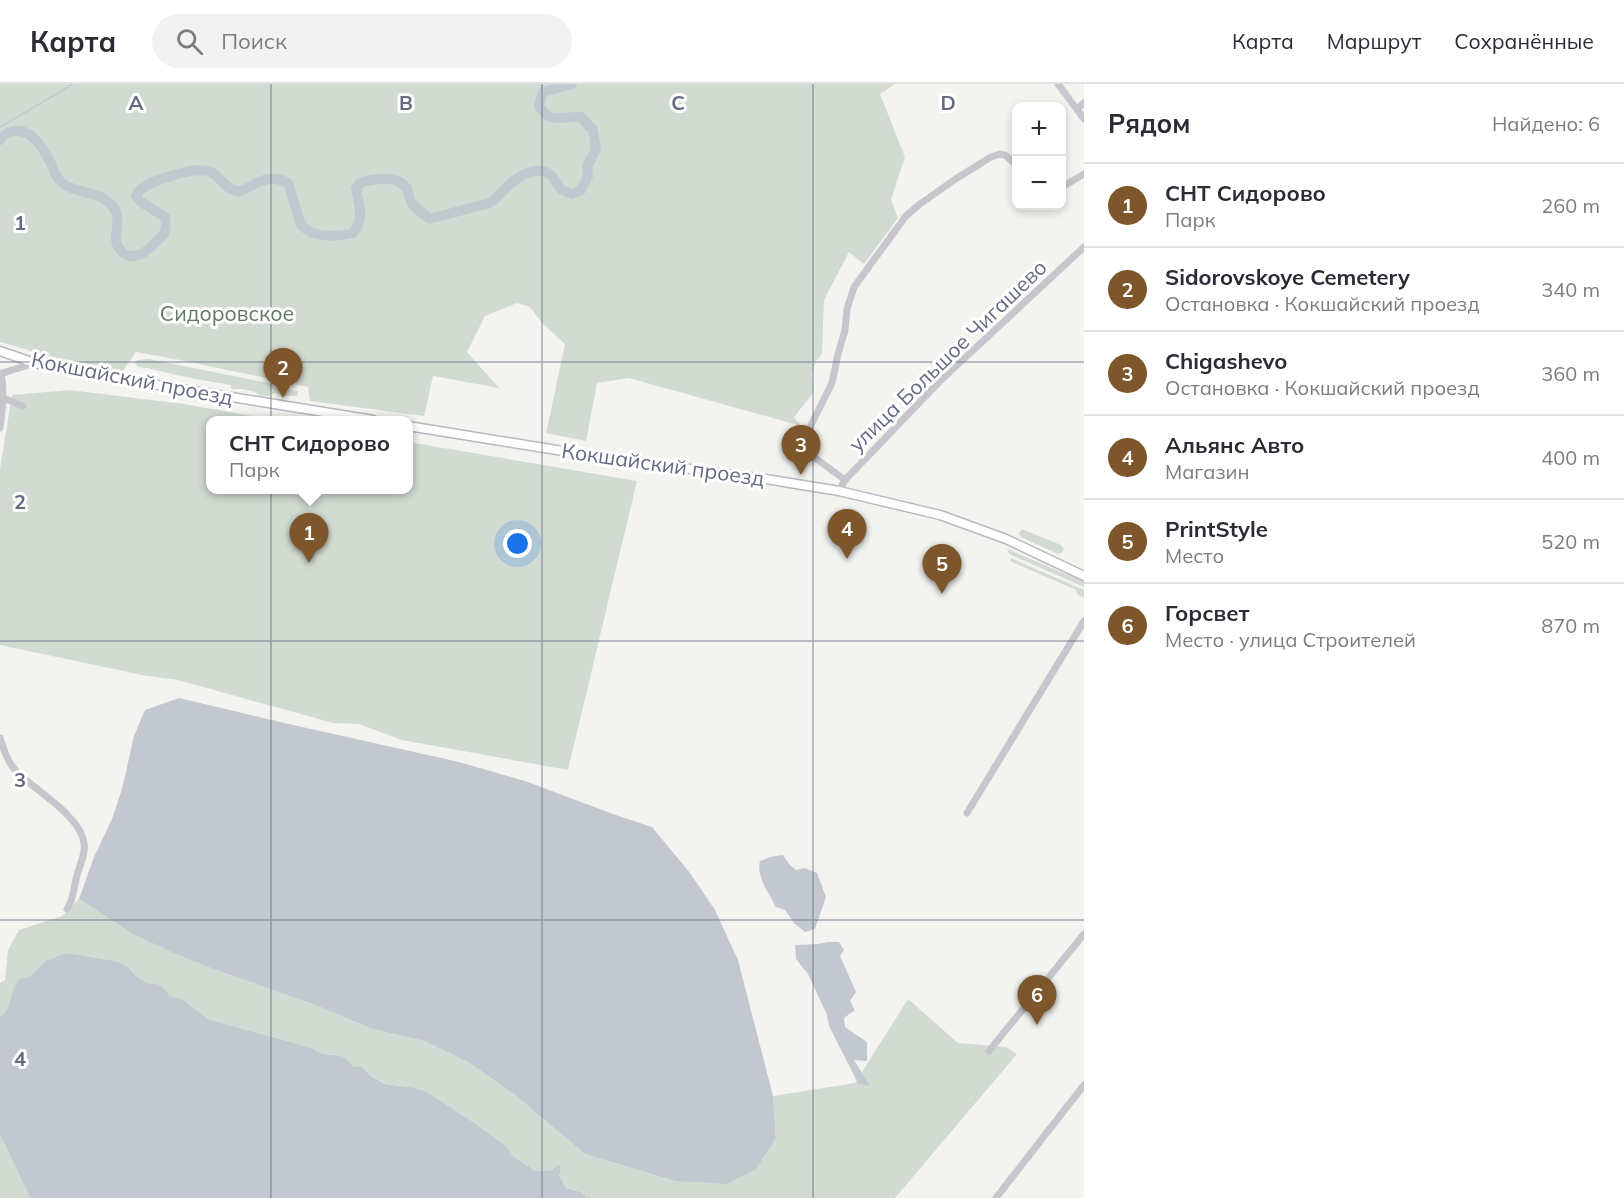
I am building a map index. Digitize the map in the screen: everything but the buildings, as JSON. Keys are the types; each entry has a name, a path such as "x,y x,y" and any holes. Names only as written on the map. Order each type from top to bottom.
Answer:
{"main road":[{"name":"Кокшайский проезд","path":"0,351 35,363 91,374 348,416"},
{"name":"Кокшайский проезд","path":"413,427 606,458 839,491 940,515 1006,539 1084,576"}],"street":[{"path":"1058,84 1084,119"},
{"path":"1077,109 1084,103"},
{"path":"844,480 814,457 805,444 807,433 832,383 854,286 906,216 920,204 991,157 1005,154 1012,160"},
{"path":"1066,185 1084,174"},
{"name":"улица Большое Чигашево","path":"839,491 844,480 940,381 1084,247"},
{"path":"0,428 3,398 0,374 35,363"},
{"path":"3,398 22,406"},
{"path":"967,813 1084,621"},
{"path":"0,738 8,759 16,771 76,824 81,832 85,844 72,903 67,909"},
{"path":"989,1052 1084,934"},
{"path":"996,1198 1084,1084"}],"green space":[{"name":"Сидоровское","path":"0,84 895,84 880,94 905,157 891,200 898,218 864,264 849,252 824,300 822,354 815,362 812,375 814,392 794,417 801,426 629,378 597,383 586,441 546,433 565,344 542,323 530,307 517,303 485,316 467,352 499,388 433,376 424,416 310,401 308,387 180,360 136,352 123,371 48,356 0,342"},
{"path":"149,359 273,384 298,391 297,396 275,393 261,396 243,389 231,389 231,385 138,367 135,363 137,360"},
{"path":"70,390 184,404 252,416 206,416 206,494 413,494 413,443 637,481 568,770 402,740 359,724 333,723 178,680 147,676 0,645 0,469 12,395"},
{"path":"1022,529 1061,545 1064,549 1062,553 1058,554 1021,537 1019,533"},
{"path":"1007,549 1084,582 1084,587 1009,554"},
{"path":"1011,558 1084,590 1084,598 1078,595 1076,590 1010,561"},
{"path":"79,899 131,933 216,970 318,1006 372,1029 424,1041 468,1062 515,1095 585,1154 675,1181 776,1138 773,1096 855,1083 908,999 958,1043 1006,1047 1017,1054 895,1198 587,1198 581,1192 566,1188 559,1175 552,1170 536,1171 415,1088 387,1084 372,1077 362,1067 354,1067 342,1056 321,1053 312,1048 208,1019 183,1001 170,996 163,987 145,983 128,967 46,961 29,977 16,983 8,1010 0,1017 0,983 5,980 8,950 19,930 62,916"},
{"path":"0,1134 30,1198 0,1198"}],"shaded area":[{"path":"179,698 459,762 525,781 652,827 690,873 715,910 738,960 773,1096 776,1138 756,1169 726,1184 675,1181 585,1154 515,1095 468,1062 424,1041 372,1029 318,1006 174,953 131,933 79,899 94,857 112,819 122,789 134,736 145,710"},
{"path":"783,855 796,870 805,868 817,873 826,897 815,929 805,932 794,923 785,910 776,907 764,885 759,867 760,861"},
{"path":"839,942 844,950 840,956 856,992 850,1001 855,1010 844,1018 845,1027 867,1042 867,1061 854,1060 870,1086 858,1083 829,1026 827,1015 808,974 796,959 795,945"},
{"path":"66,953 119,962 146,983 163,987 170,996 183,1000 208,1019 312,1048 321,1053 342,1056 354,1067 362,1067 372,1077 386,1084 416,1088 428,1093 474,1123 507,1147 511,1155 536,1171 552,1170 558,1165 561,1167 559,1175 566,1188 581,1192 587,1198 30,1198 0,1134 0,1017 10,1004 19,979 29,977 46,961"}],"waterway":[{"path":"0,127 73,84"},
{"path":"0,140 13,131 24,132 42,147 61,182 109,202 117,218 117,244 123,253 133,256 143,253 153,245 164,234 166,226 165,217 141,202 136,196 139,191 164,178 192,171 212,173 232,190 237,191 242,191 268,179 278,179 288,183 301,225 312,232 325,235 353,233 360,217 356,188 369,180 387,179 400,182 407,189 414,205 430,219 489,203 516,180 537,171 548,173 560,188 572,194 581,190 588,176 587,167 596,149 593,130 581,117 551,117 539,105 543,92 572,84"}],"place":[{"name":"Sidorovskoye Cemetery","path":"283,398"},
{"name":"Chigashevo","path":"801,475"},
{"name":"Альянс Авто","path":"847,559"},
{"name":"СНТ Сидорово","path":"309,563"},
{"name":"PrintStyle","path":"942,594"},
{"name":"Горсвет","path":"1037,1025"}]}
